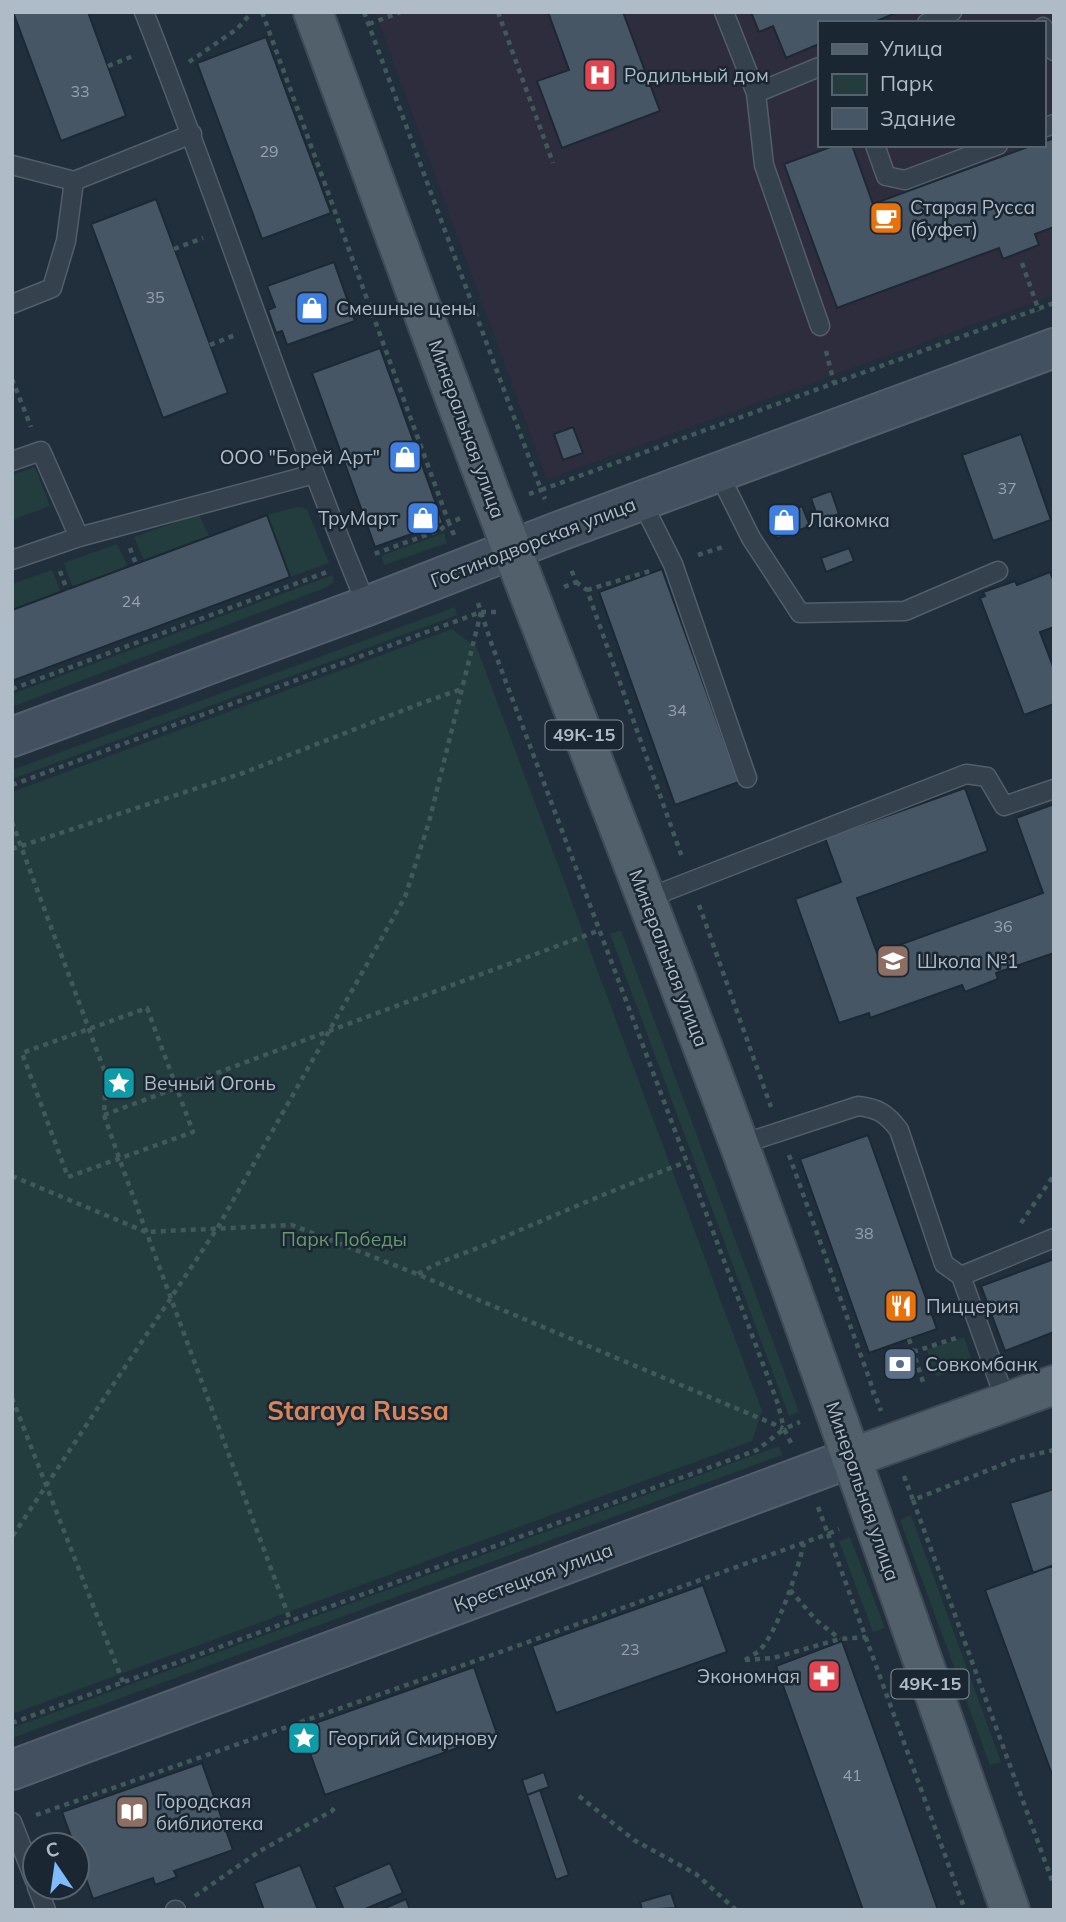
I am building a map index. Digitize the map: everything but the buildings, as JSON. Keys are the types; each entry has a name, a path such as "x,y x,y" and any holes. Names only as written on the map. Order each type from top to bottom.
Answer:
{"main road":[{"name":"Минеральная улица","path":"313,12 512,550 648,898 739,1145 1010,1910"},
{"name":"Крестецкая улица","path":"851,1458 1054,1385"}],"street":[{"name":"Гостинодворская улица","path":"12,737 846,424 1049,335"},
{"name":"Крестецкая улица","path":"12,1770 851,1458"}],"lane":[{"path":"144,12 192,134 314,474 367,606"},
{"path":"724,12 756,93 765,165 820,326"},
{"path":"932,21 952,12"},
{"path":"1045,32 1054,51"},
{"path":"756,93 818,67"},
{"path":"12,165 74,181 192,134"},
{"path":"876,147 886,176 905,180 993,147"},
{"path":"12,304 52,288 66,241 74,181"},
{"path":"12,461 41,451 79,537"},
{"path":"718,472 751,538 800,613 905,611 998,570"},
{"path":"12,561 79,537 314,474"},
{"path":"642,500 673,564 747,778"},
{"path":"648,898 966,774 987,777 1004,806 1054,789"},
{"path":"739,1145 858,1107 873,1108 888,1115 899,1130 944,1264 961,1276 1006,1402"},
{"path":"961,1276 1054,1238"},
{"path":"12,1822 21,1845"}],"path":[{"path":"171,79 195,55 237,29 252,12"},
{"path":"12,689 440,530 449,523 262,12"},
{"path":"365,12 541,490 1054,303"},
{"path":"369,24 401,12"},
{"path":"498,12 554,163"},
{"path":"1022,263 1049,335"},
{"path":"820,326 846,424"},
{"path":"12,379 41,451"},
{"path":"587,590 751,538"},
{"path":"576,582 587,590 883,1416"},
{"path":"12,1537 218,1227 405,897 429,822 481,612"},
{"path":"12,785 481,612"},
{"path":"481,612 778,1404 784,1429 793,1447"},
{"path":"12,849 243,773 462,690"},
{"path":"12,822 106,1075 104,1115 290,1620"},
{"path":"104,1115 600,930"},
{"path":"148,1008 177,1088 193,1132 68,1177 22,1053 148,1008"},
{"path":"417,1274 436,1263 500,1239 543,1218 686,1162"},
{"path":"995,1261 1054,1175"},
{"path":"12,1177 146,1232 292,1225 417,1274 784,1429"},
{"path":"913,1352 979,1331"},
{"path":"909,1339 924,1385"},
{"path":"867,1394 874,1392"},
{"path":"12,1398 123,1682"},
{"path":"12,1723 757,1450 784,1429 802,1421"},
{"path":"904,1504 1019,1458 1054,1450"},
{"path":"904,1475 1054,1886"},
{"path":"817,1505 965,1910"},
{"path":"12,1822 492,1655 846,1526"},
{"path":"805,1542 779,1615 760,1650 744,1660 773,1658 840,1639 866,1637"},
{"path":"789,1590 810,1615 840,1639"},
{"path":"579,1796 634,1840 696,1874 736,1910"},
{"path":"175,1910 260,1851 332,1811 337,1804"}],"shaded area":[{"path":"375,12 1054,12 1054,295 547,479"}],"green space":[{"path":"35,467 50,506 12,520 12,475"},
{"path":"297,507 307,509 329,563 290,577 267,515"},
{"path":"199,514 209,536 144,560 134,537"},
{"path":"444,533 447,543 384,565 381,556"},
{"path":"117,544 128,567 73,588 64,563"},
{"path":"52,570 61,592 12,610 12,584"},
{"path":"333,575 334,582 327,587 12,707 12,694"},
{"path":"455,607 457,615 12,779 12,770"},
{"name":"Парк Победы","path":"452,629 477,648 762,1411 752,1441 12,1714 12,792"},
{"path":"621,930 799,1412 789,1416 610,934"},
{"path":"964,1337 973,1364 936,1377 927,1350"},
{"path":"779,1446 782,1455 12,1738 12,1728"},
{"path":"911,1515 1001,1762 990,1765 900,1520"},
{"path":"850,1537 885,1628 873,1632 839,1541"}],"place":[{"name":"Родильный дом","path":"600,75"},
{"name":"Старая Русса (буфет)","path":"886,218"},
{"name":"Смешные цены","path":"312,308"},
{"name":"ООО \"Борей Арт\"","path":"405,457"},
{"name":"ТруМарт","path":"423,518"},
{"name":"Лакомка","path":"784,520"},
{"name":"Школа №1","path":"893,961"},
{"name":"Вечный Огонь","path":"119,1083"},
{"name":"Пиццерия","path":"901,1306"},
{"name":"Совкомбанк","path":"900,1364"},
{"name":"Экономная","path":"824,1676"},
{"name":"Георгий Смирнову","path":"304,1738"},
{"name":"Городская библиотека","path":"132,1812"}],"district":[{"name":"Staraya Russa","path":"358,1411"}]}
